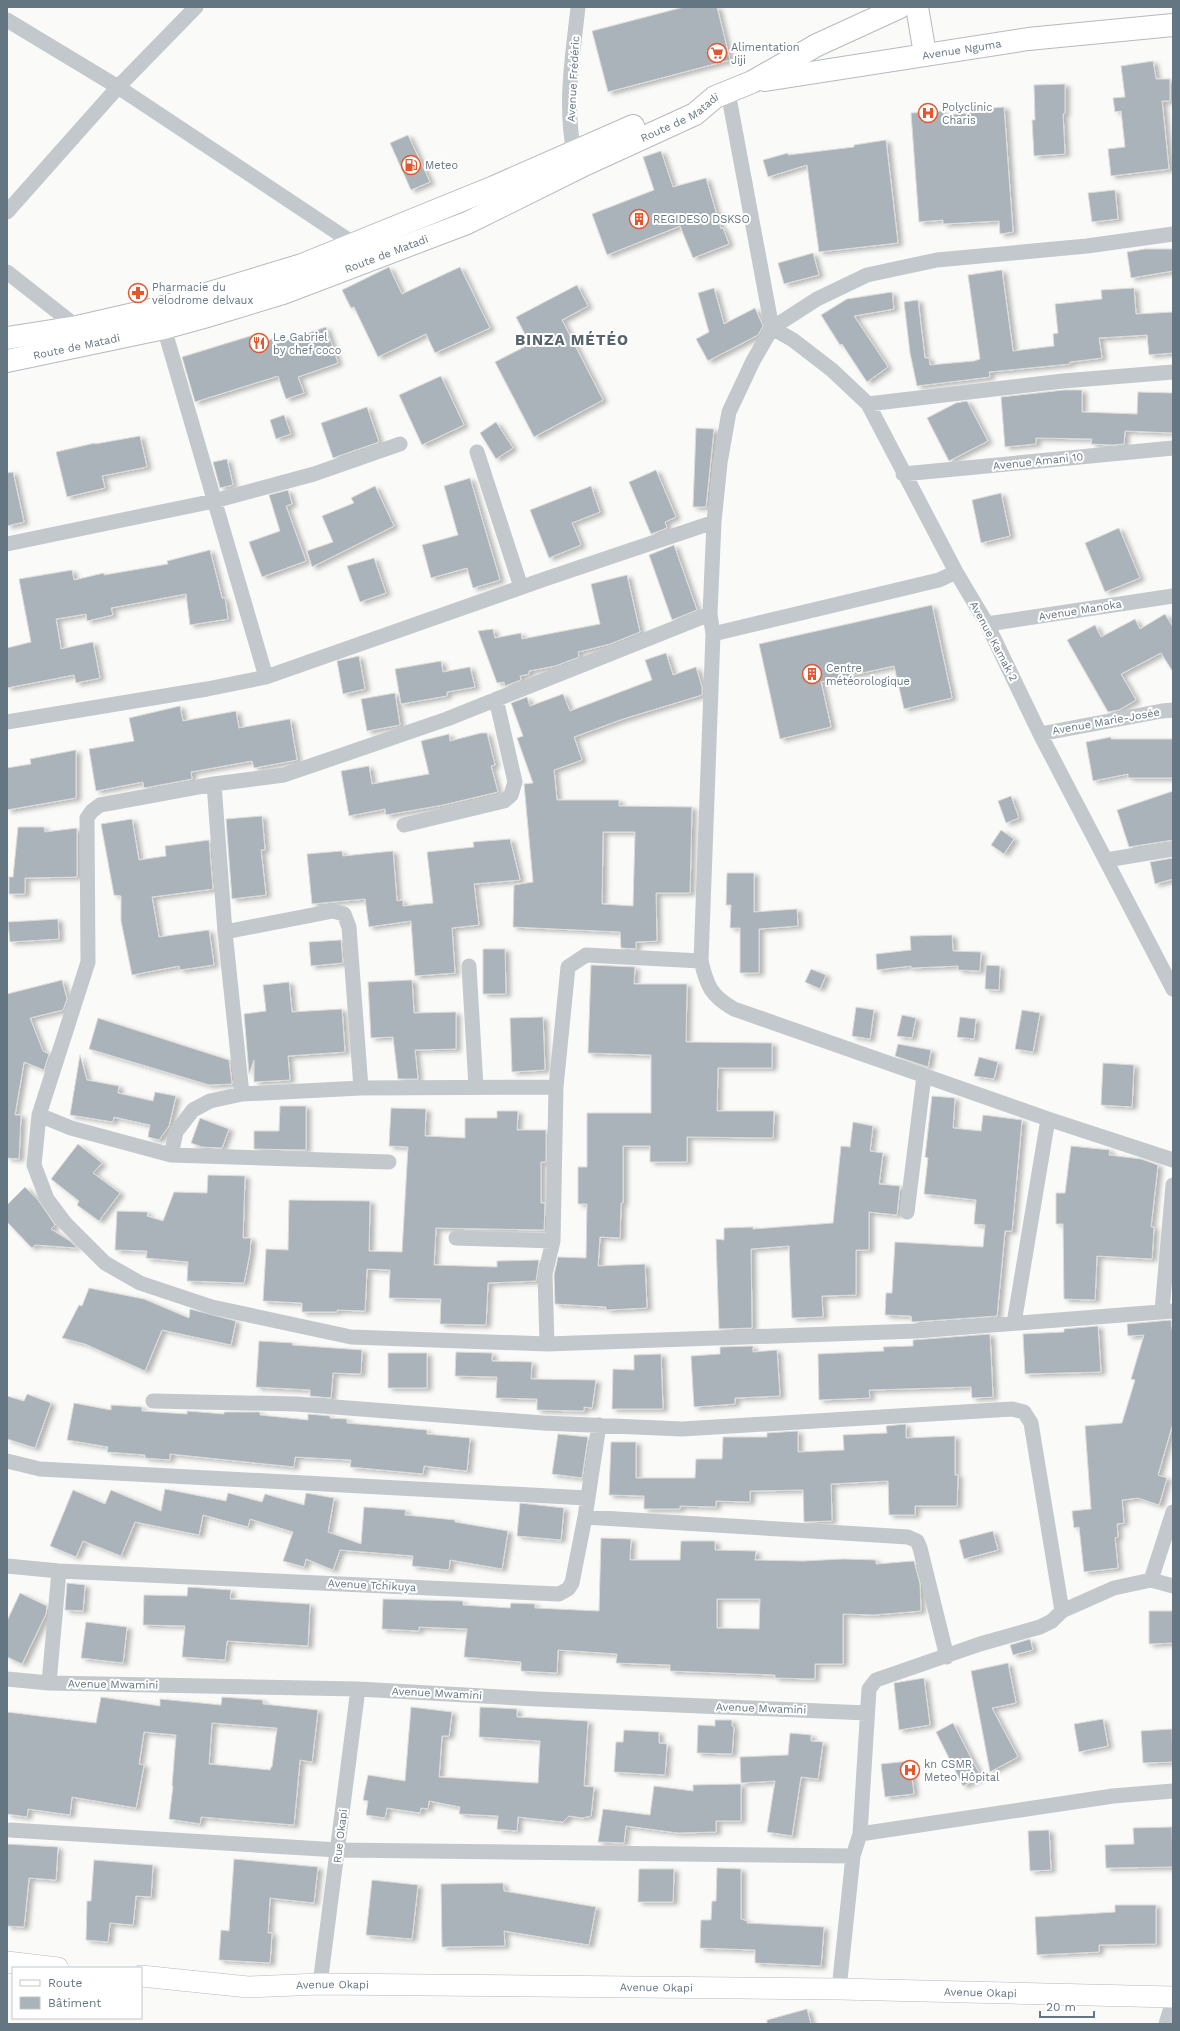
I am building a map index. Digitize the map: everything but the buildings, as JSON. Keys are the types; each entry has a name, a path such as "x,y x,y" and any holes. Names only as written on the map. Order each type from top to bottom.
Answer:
{"main road":[{"path":"917,7 925,54"},
{"path":"721,95 752,82 816,45 887,10"},
{"name":"Avenue Nguma","path":"752,82 1028,39 1173,25"},
{"name":"Route de Matadi","path":"7,338 83,335 164,328 283,293 401,238 574,152 697,99 721,95"},
{"name":"Route de Matadi","path":"7,361 160,308 302,265 356,244 401,238 467,223 586,164 695,114 721,95"}],"street":[{"path":"7,212 118,87 196,7"},
{"name":"Avenue Frédéric","path":"574,152 570,132 569,109 578,7"},
{"path":"7,20 118,87 356,244"},
{"path":"721,95 772,328"},
{"path":"1173,234 1088,246 937,260 867,275 817,299 772,328 753,361 729,412 720,463 714,522 710,614 714,634 701,961 708,986 718,1000 734,1009 1048,1119 1173,1160"},
{"path":"7,272 83,335"},
{"path":"164,328 266,677"},
{"name":"Avenue Kamak 2","path":"772,328 793,340 832,370 868,404 903,474 956,572 988,624 1040,734 1173,989"},
{"path":"868,404 1063,381 1173,372"},
{"path":"7,544 214,501 314,474 400,444"},
{"name":"Avenue Amani 10","path":"903,474 1173,448"},
{"path":"477,452 521,586"},
{"path":"7,722 206,689 266,677 521,586 714,522"},
{"path":"714,634 939,580 956,572"},
{"name":"Avenue Manoka","path":"988,624 1173,596"},
{"path":"710,614 447,719 284,775 214,784 100,805 92,811 87,818 88,962 39,1115 34,1165 47,1199 65,1223 106,1263 140,1283 212,1307 352,1337 547,1344 916,1331 1168,1311 1173,1185"},
{"path":"404,825 504,801 511,795 515,782 496,699"},
{"name":"Avenue Marie-Josée","path":"1040,734 1162,710 1173,710"},
{"path":"214,784 225,932 242,1094"},
{"path":"1106,860 1173,849"},
{"path":"225,932 333,911 344,914 349,927 361,1088"},
{"path":"547,1344 545,1274 553,1241 556,1087 568,967 586,955 701,961"},
{"path":"469,966 476,1087"},
{"path":"907,1212 924,1076"},
{"path":"171,1155 176,1132 193,1110 210,1101 242,1094 361,1088 556,1087"},
{"path":"39,1115 71,1128 171,1155 389,1162"},
{"path":"1014,1324 1048,1119"},
{"path":"456,1238 553,1241"},
{"path":"153,1401 296,1404 543,1423 682,1429 1012,1409 1024,1412 1031,1423 1062,1611"},
{"name":"Avenue Tchikuya","path":"7,1566 59,1571 559,1594 568,1589 572,1583 585,1517 599,1425"},
{"path":"7,1461 40,1469 587,1498"},
{"path":"1151,1580 1173,1512"},
{"path":"585,1517 908,1536 917,1541 920,1548 947,1656"},
{"path":"49,1683 59,1571"},
{"path":"839,1989 853,1856 860,1834 869,1689 876,1680 980,1644 1040,1627 1052,1621 1062,1611 1114,1588 1151,1580 1173,1586"},
{"name":"Avenue Mwamini","path":"7,1678 49,1683 358,1689 537,1699 867,1713"},
{"name":"Rue Okapi","path":"320,1984 358,1689"},
{"path":"860,1834 1113,1796 1173,1791"},
{"path":"10,1830 338,1850 853,1856"},
{"path":"7,1962 50,1967"},
{"name":"Avenue Okapi","path":"142,1976 248,1987 320,1984 839,1989 1173,1997"},
{"path":"1166,2024 1173,2001"}],"place":[{"name":"Alimentation Jiji","path":"717,53"},
{"name":"Polyclinic Charis","path":"928,113"},
{"name":"Meteo","path":"411,165"},
{"name":"REGIDESO DSKSO","path":"639,219"},
{"name":"Pharmacie du velodrome delvaux","path":"138,293"},
{"name":"Le Gabriel by chef coco","path":"259,343"},
{"name":"Centre météorologique","path":"812,674"},
{"name":"kn CSMR Meteo Hôpital","path":"910,1770"}],"district":[{"name":"BINZA MÉTÉO","path":"572,340"}]}
